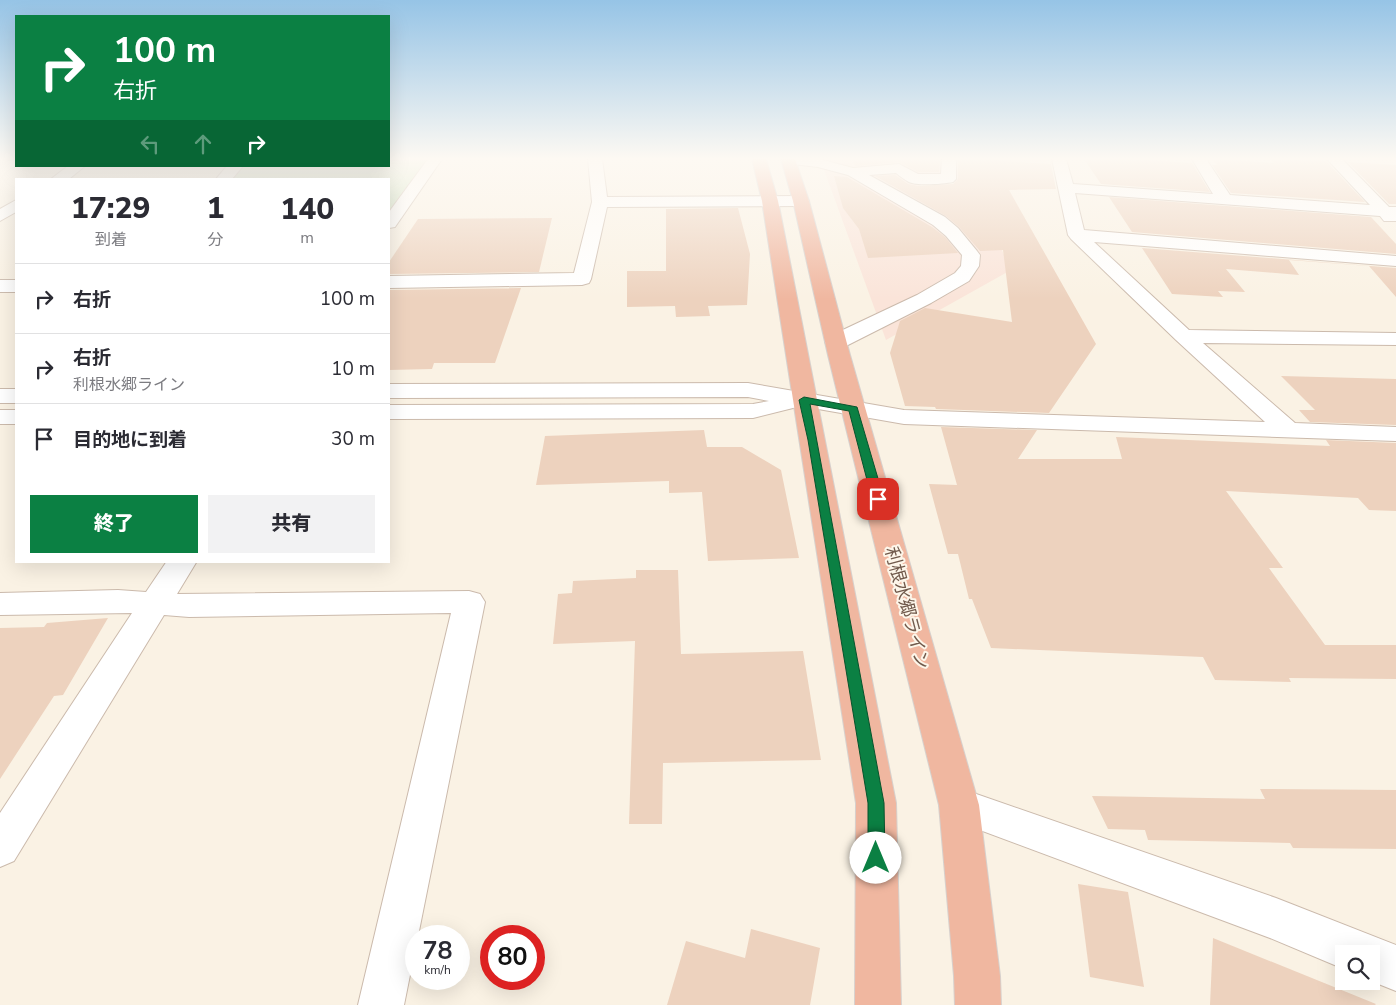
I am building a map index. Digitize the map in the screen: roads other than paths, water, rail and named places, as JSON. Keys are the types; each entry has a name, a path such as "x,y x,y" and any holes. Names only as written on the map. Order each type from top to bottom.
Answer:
{"highway":[{"path":"771,206 876,803 878,1005"},
{"name":"利根水郷ライン","path":"803,206 836,342 959,805 977,976 978,1005"}],"street":[{"path":"391,216 399,206"},
{"path":"390,282 582,279 599,206"},
{"path":"836,342 924,299 962,277 970,266 971,255 952,232 939,221 912,206"},
{"path":"1070,206 1077,235 1183,336 1288,430"},
{"path":"1314,206 1390,211 1396,223"},
{"path":"0,216 15,207"},
{"path":"0,216 15,216"},
{"path":"1077,235 1396,261"},
{"path":"0,286 15,286"},
{"path":"1183,336 1396,340"},
{"path":"390,391 748,390 904,417 1396,434"},
{"path":"0,396 15,396"},
{"path":"390,412 753,411 804,400"},
{"path":"0,417 15,417"},
{"path":"0,848 181,563"},
{"path":"0,604 118,601 189,606 469,602 381,1005"},
{"path":"959,805 1276,919 1339,945"},
{"path":"1380,962 1396,968"}]}
